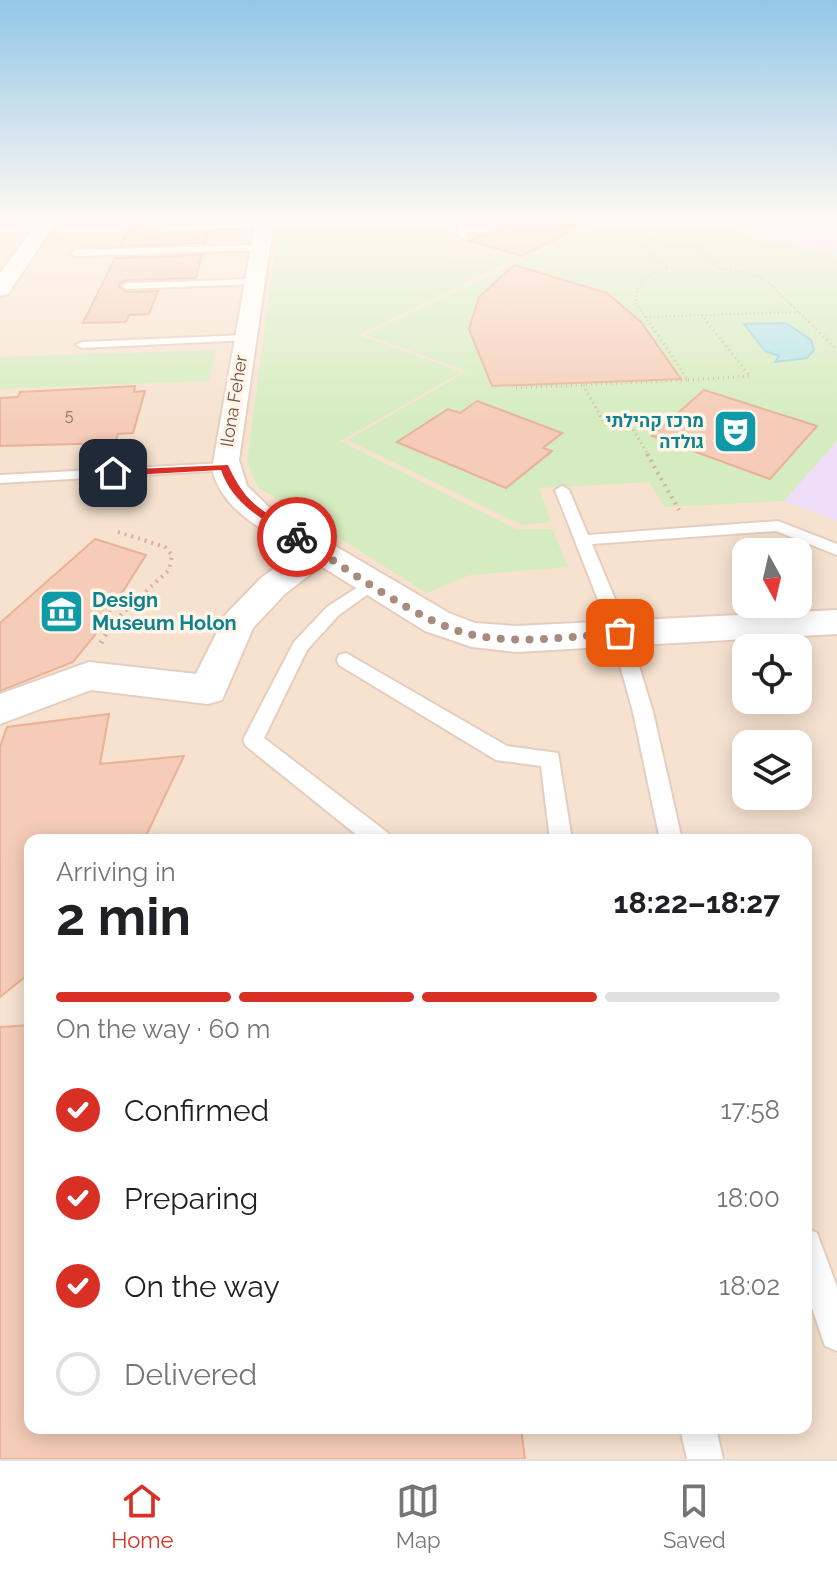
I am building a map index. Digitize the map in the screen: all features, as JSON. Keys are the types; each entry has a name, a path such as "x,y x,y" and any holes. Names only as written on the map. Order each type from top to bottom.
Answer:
{"street":[{"name":"Ilona Feher","path":"253,287 225,467 231,485 244,502 437,622 472,635 516,639 837,622"},
{"path":"0,709 89,676 208,690 238,623 273,586 320,551"}],"lane":[{"path":"82,345 245,338"},
{"path":"0,479 225,467"},
{"path":"562,490 620,633 643,712 670,834"},
{"path":"582,540 778,526 837,550"},
{"path":"372,583 333,611 300,647 253,740 372,834"},
{"path":"346,660 503,754 551,759 560,834"},
{"path":"812,1261 837,1334"},
{"path":"699,1434 705,1459"}],"path":[{"path":"637,287 635,302 688,380"},
{"path":"771,287 837,350"},
{"path":"645,317 799,312"},
{"path":"516,388 750,376 702,315"},
{"path":"583,385 606,426 633,429 692,532"},
{"path":"89,676 109,626 169,570 172,555 165,547 115,531"}],"shaded area":[{"path":"0,287 837,287 837,1459 0,1459"},
{"path":"837,441 837,521 784,501"}],"green space":[{"path":"270,287 457,287 359,335 462,372 340,441 516,529 552,529 568,567 470,575 427,593 258,487 249,468"},
{"path":"465,287 837,287 837,441 784,501 665,507 649,482 539,488 551,522 522,525 348,440 467,371 365,335"},
{"path":"215,350 209,381 0,389 0,357"}],"water":[{"path":"786,323 811,340 814,350 807,358 775,362 779,356 765,351 744,324"}],"building":[{"path":"101,287 119,287 127,292 158,291 149,314 129,315 126,322 83,323"},
{"path":"490,287 587,287 607,293 641,322 681,379 492,386 469,329 479,297"},
{"path":"135,386 134,392 145,391 133,433 118,434 115,443 0,446 0,398 18,397 20,392"},
{"name":"מרכז קהילתי גולדה","path":"704,390 817,426 770,479 652,436"},
{"path":"477,401 562,433 543,448 552,451 506,488 397,442 448,409 460,413"},
{"name":"Design Museum Holon","path":"95,539 146,555 95,635 73,662 0,691 0,623"},
{"path":"109,714 100,764 184,756 147,834 24,834 24,978 0,997 0,747 7,727"},
{"path":"24,1025 24,1434 522,1434 525,1459 0,1459 0,1027"}],"way so far":[{"path":"297,537 424,616 461,632 516,639 620,633"}],"place":[{"name":"מרכז קהילתי גולדה","path":"735,431"},
{"name":"Design Museum Holon","path":"61,612"}],"route":[{"path":"113,473 225,467 234,491 244,502 297,537"}]}
